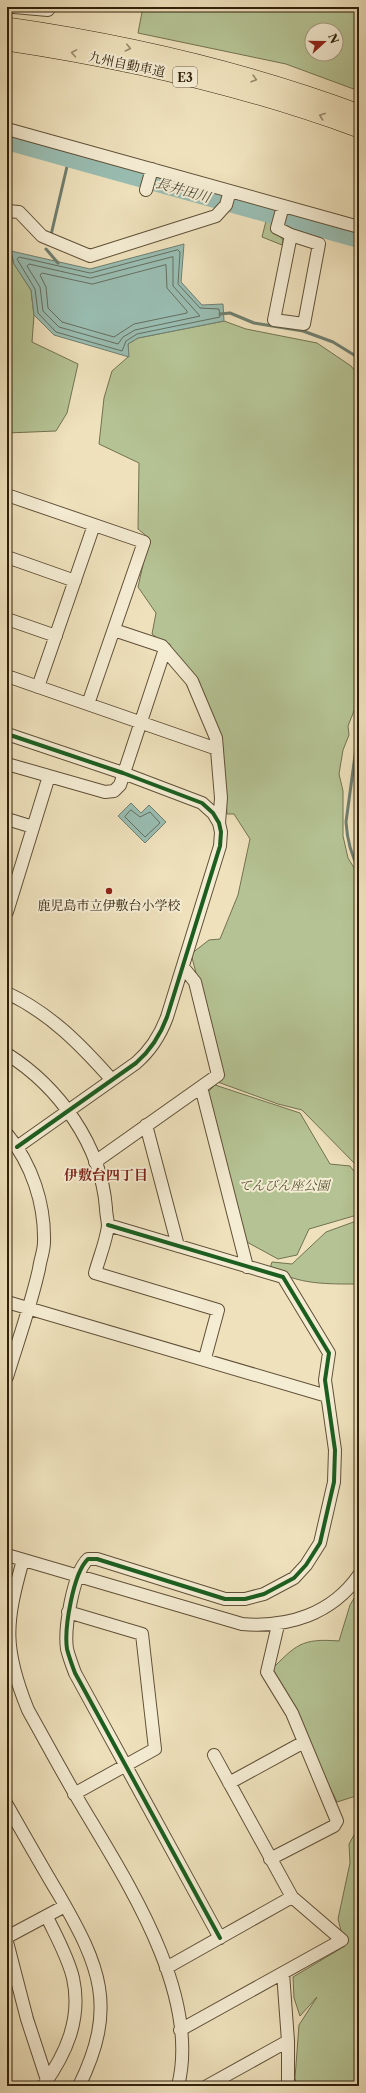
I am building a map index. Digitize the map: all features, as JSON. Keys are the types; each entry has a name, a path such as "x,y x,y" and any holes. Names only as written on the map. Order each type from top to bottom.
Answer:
{"highway":[{"name":"九州自動車道","path":"7,26 113,45 187,61 319,98 359,113"},
{"name":"九州自動車道","path":"7,42 108,59 183,76 247,92 316,113 359,129"}],"street":[{"path":"14,7 48,10"},
{"path":"7,129 152,169 228,198 281,212 359,227"},
{"path":"146,190 152,169"},
{"path":"7,211 19,212 42,236 90,256 216,216 228,198"},
{"path":"281,212 277,228 291,235 319,244 304,324 274,320 291,235"},
{"path":"7,495 144,542 88,704"},
{"path":"38,687 94,525"},
{"path":"7,557 75,581"},
{"path":"7,619 56,636"},
{"path":"17,1147 136,1063 150,1050 161,1033 220,846 221,832 219,823 221,798 216,738 192,681 162,646 114,630"},
{"path":"7,764 105,792 114,791 120,785 165,649"},
{"path":"7,676 217,749"},
{"path":"7,734 202,803 213,813 219,823"},
{"path":"7,912 12,877 33,827 49,776"},
{"path":"7,819 33,827"},
{"path":"95,1162 218,1076 195,982 183,967"},
{"path":"7,993 37,1010 62,1028 86,1049 112,1080"},
{"path":"7,1054 43,1080 68,1111 95,1162 105,1196 108,1226 95,1273 218,1310 205,1358"},
{"path":"201,1087 247,1267"},
{"path":"146,1125 178,1246"},
{"path":"7,1134 17,1147 34,1181 43,1215 44,1243 28,1308 7,1377"},
{"path":"108,1226 283,1277 329,1353 325,1380 335,1450 334,1482 320,1542 306,1565 294,1578 264,1594 245,1599 225,1599 97,1559 88,1559 78,1577 68,1612 66,1632 70,1660 75,1673 127,1765 220,1938"},
{"path":"7,1302 205,1358 327,1396"},
{"path":"7,1556 242,1624 278,1625 297,1620 326,1606 349,1589 359,1575"},
{"path":"23,1560 8,1622 10,1656 16,1680 28,1710 74,1794 130,1888 166,1968 172,1984 180,2030 181,2059 178,2086"},
{"path":"68,1612 142,1634 155,1749 74,1794"},
{"path":"270,1859 334,1826 337,1821 292,1713 267,1672 278,1625"},
{"path":"229,1782 304,1742"},
{"path":"180,2030 342,1940 292,1897 214,1755"},
{"path":"7,1805 89,1950 99,1985 101,2003 98,2028 93,2052 79,2086"},
{"path":"166,1968 292,1897"},
{"path":"7,1937 47,1917 65,1906"},
{"path":"45,2083 64,2054 71,2036 75,2016 73,1979 68,1963 47,1917"},
{"path":"7,1942 45,2083"},
{"path":"283,1973 288,2041 288,2086"},
{"path":"207,2086 288,2041"}],"green space":[{"path":"143,7 359,7 359,91 286,64 138,33"},
{"path":"266,221 272,223 276,232 283,240 282,245 262,237"},
{"path":"7,242 9,242 14,264 31,290 34,315 32,342 78,364 67,413 56,431 7,433"},
{"path":"224,321 246,329 317,343 351,366 359,376 359,698 348,726 349,735 343,750 339,774 343,791 343,836 348,858 359,876 359,1168 302,1110 278,1104 215,1081 216,1048 191,954 209,940 220,939 238,895 250,839 234,814 227,814 223,765 172,649 152,634 156,613 138,587 149,538 138,529 139,463 99,444 104,398 112,371 128,357 128,344 138,338"},
{"name":"てんびん座公園","path":"215,1085 300,1113 330,1164 350,1166 359,1178 357,1215 309,1229 297,1255 278,1259 245,1241 207,1093"},
{"path":"359,1220 359,1284 302,1281 281,1274 270,1268 272,1262 292,1264 326,1232"},
{"path":"359,1590 359,1795 337,1802 294,1713 270,1671 286,1655 300,1645 307,1642 316,1641 339,1641 350,1605"},
{"path":"359,1826 359,2086 297,2086 295,2078 299,2025 317,1997 300,2016 294,1998 293,1977 345,1946 338,1919 350,1863 349,1844"}],"water":[{"path":"184,244 181,282 202,305 223,304 224,321 138,338 128,344 129,357 54,335 34,315 31,290 14,264 11,251 90,269"},
{"path":"131,803 141,813 149,805 166,822 145,843 118,816"}],"waterway":[{"name":"長井田川","path":"7,141 359,239"},
{"path":"51,235 69,158"},
{"path":"46,249 58,263"},
{"path":"220,314 230,313 254,323 303,331 333,342 359,358"},
{"path":"359,726 346,822 350,846 359,869"}],"cycle path":[{"path":"7,734 123,773 202,803 213,813 219,823 221,832 220,846 167,1017 154,1042 136,1063 17,1147"},
{"path":"108,1225 283,1277 329,1353 325,1380 335,1450 334,1482 320,1543 306,1565 294,1578 264,1594 245,1599 225,1599 97,1559 88,1559 78,1576 68,1615 66,1640 67,1649 75,1673 220,1938"}],"place":[{"name":"鹿児島市立伊敷台小学校","path":"109,891"}],"district":[{"name":"伊敷台四丁目","path":"106,1175"}]}
